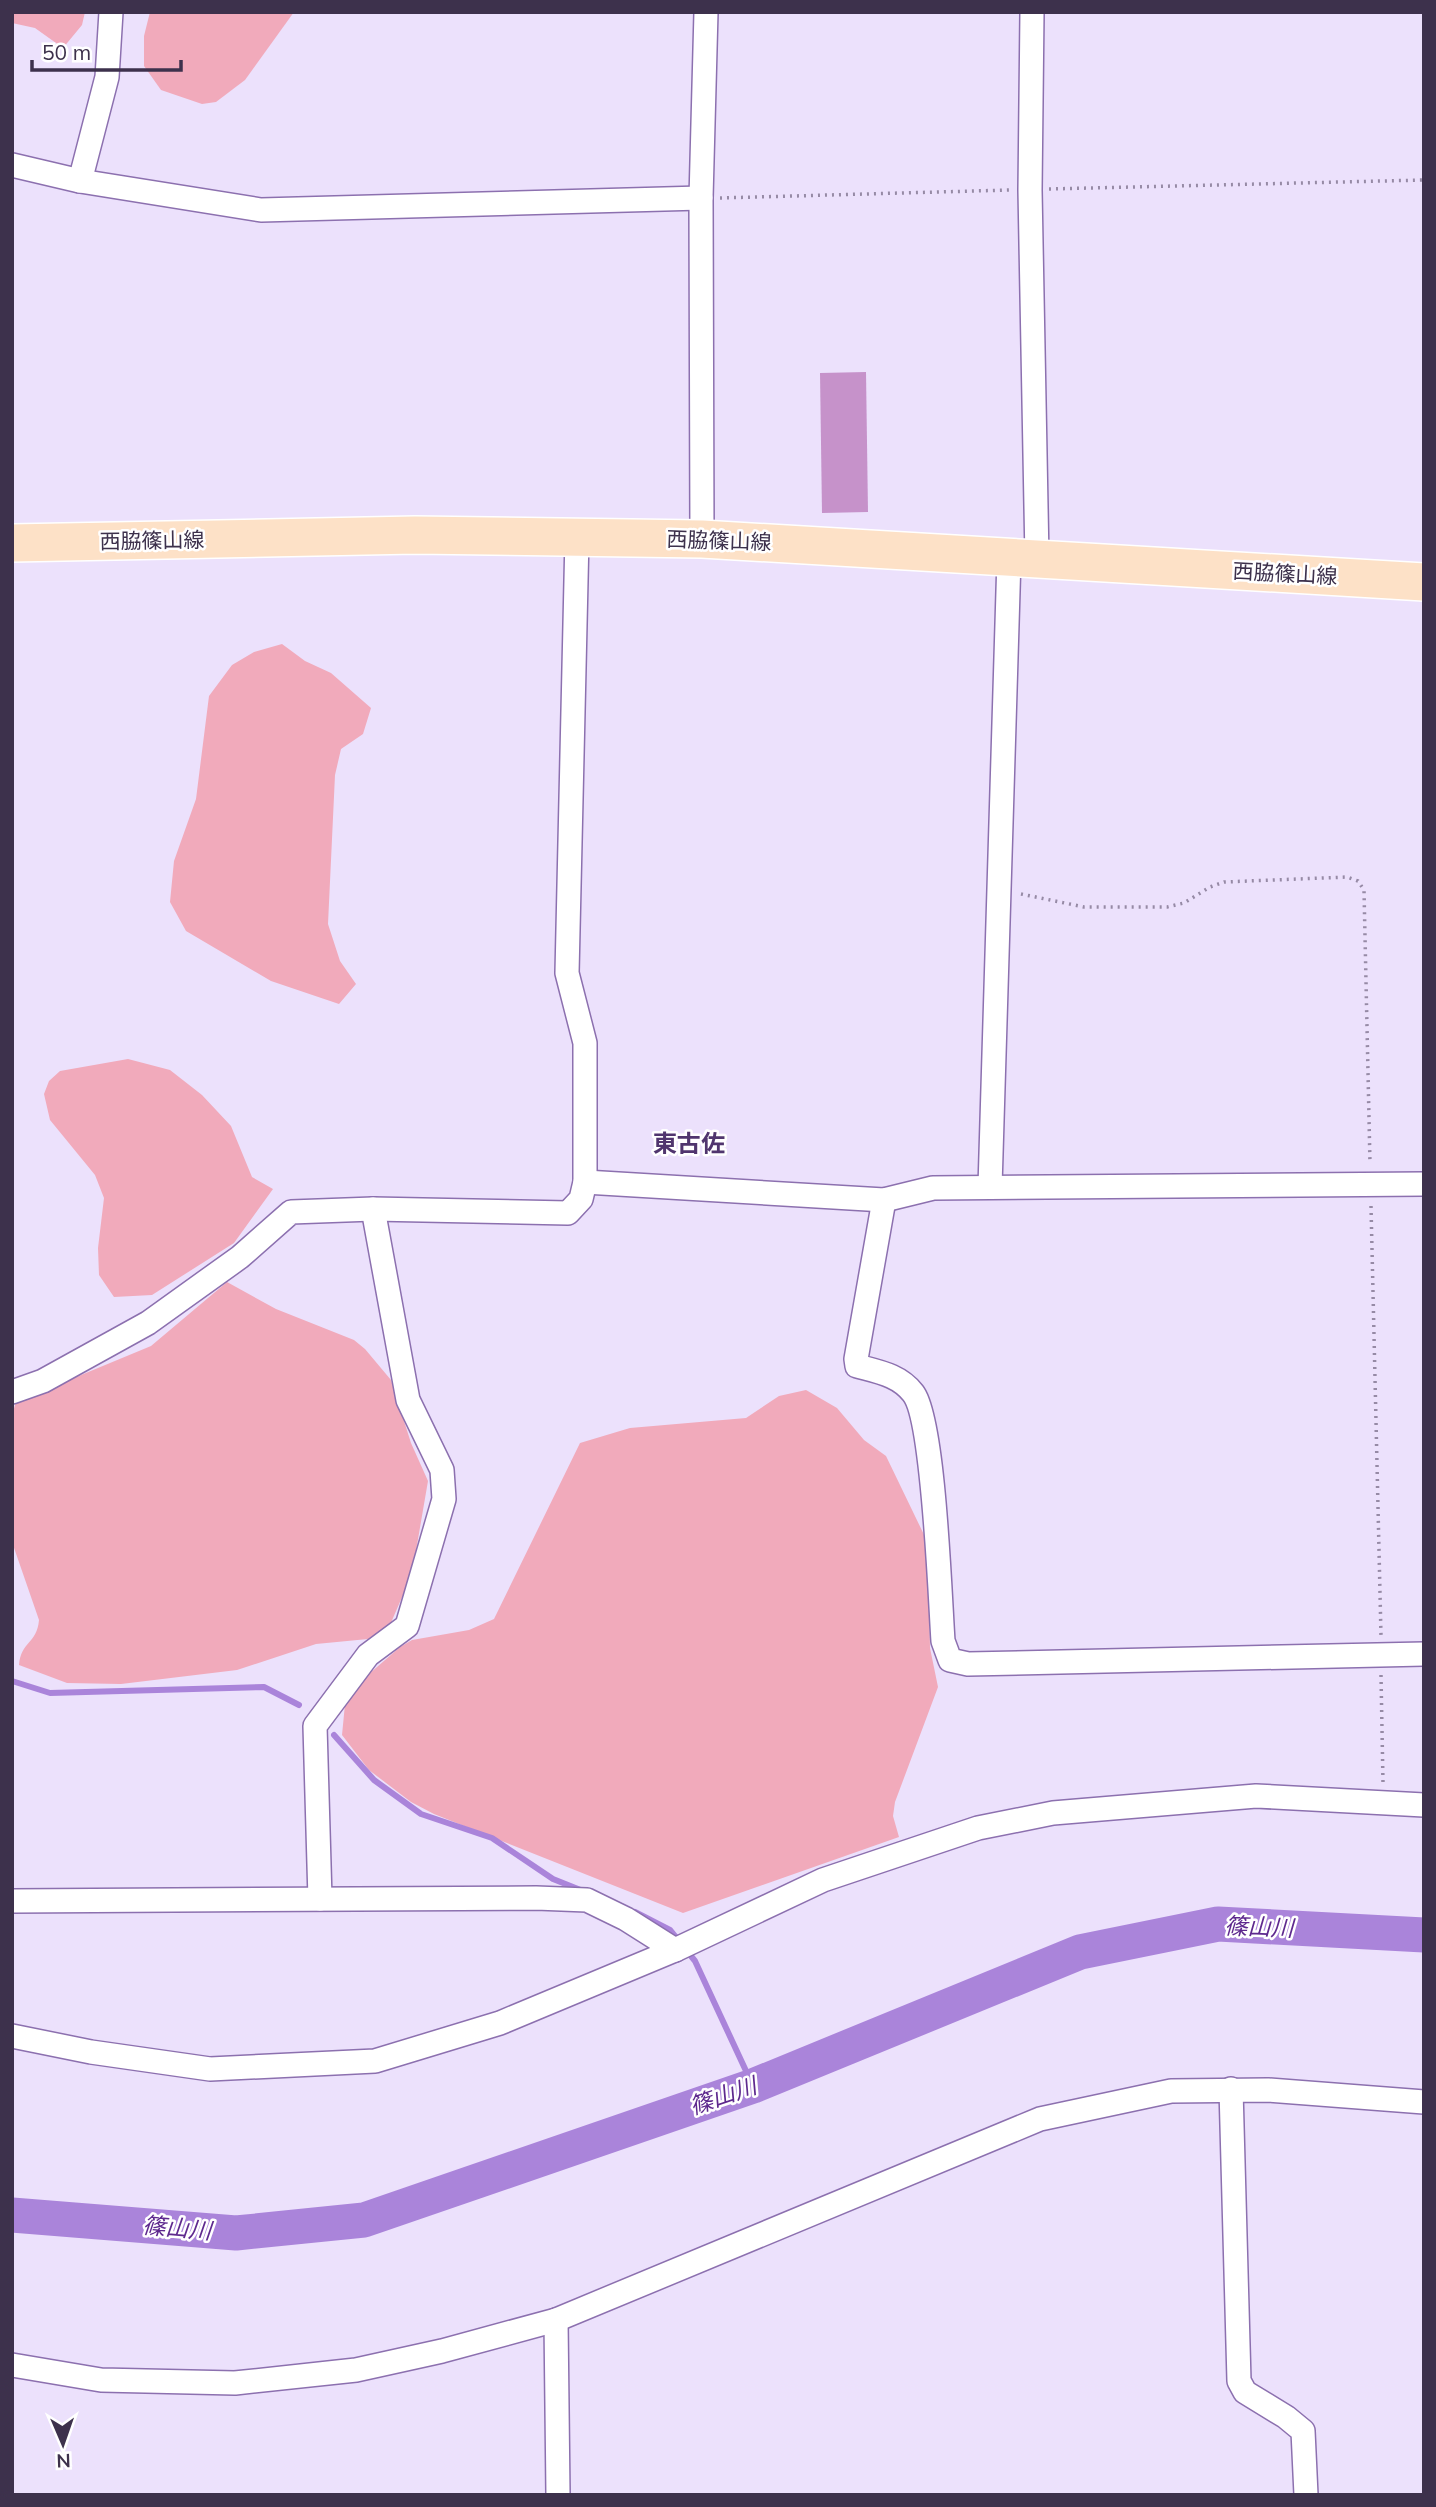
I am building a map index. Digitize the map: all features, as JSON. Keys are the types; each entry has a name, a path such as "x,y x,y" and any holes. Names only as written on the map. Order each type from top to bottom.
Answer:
{"main road":[{"name":"西脇篠山線","path":"12,543 415,535 702,539 1424,582"}],"street":[{"path":"80,181 107,77 111,12"},
{"path":"702,539 701,198 706,12"},
{"path":"990,1187 1000,890 1023,558 1032,12"},
{"path":"12,165 80,181 261,210 701,198"},
{"path":"12,1392 43,1381 148,1323 240,1257 291,1212 373,1209 568,1213 581,1199 585,1182 584,1042 567,973 577,537"},
{"path":"585,1182 884,1200 933,1188 1424,1184"},
{"path":"884,1200 856,1359 857,1366 895,1376 915,1395 927,1440 943,1642 950,1660 968,1664 1424,1654"},
{"path":"320,1899 315,1726 368,1655 407,1626 444,1499 442,1470 408,1400 373,1209"},
{"path":"12,2036 91,2052 210,2068 374,2061 500,2023 675,1950 823,1880 978,1828 1053,1813 1256,1796 1424,1805"},
{"path":"12,1900 587,1900 626,1919 675,1950"},
{"path":"12,2365 101,2380 235,2383 356,2370 442,2351 556,2320 1040,2119 1171,2091 1231,2089 1424,2102"},
{"path":"1231,2089 1239,2381 1245,2392 1286,2417 1303,2431 1306,2495"},
{"path":"556,2320 558,2495"}],"path":[{"path":"701,198 1424,180"},
{"path":"1000,890 1084,907 1167,907 1184,903 1224,882 1347,877 1358,881 1364,890 1383,1802"}],"shaded area":[{"path":"12,12 85,12 82,25 63,48 35,28 12,23"},
{"path":"150,12 294,12 245,80 216,102 202,104 161,90 144,66 144,36"},
{"path":"282,644 305,661 331,673 371,708 363,734 341,749 335,775 328,924 340,961 356,984 339,1004 271,981 186,931 170,902 174,861 196,799 209,696 232,665 254,652"},
{"path":"128,1059 170,1070 202,1095 231,1126 252,1177 273,1189 234,1243 152,1295 114,1297 99,1275 98,1248 104,1198 95,1175 50,1120 44,1094 49,1081 60,1071"},
{"path":"227,1282 276,1309 354,1340 391,1380 411,1443 428,1481 412,1574 390,1625 368,1639 316,1644 237,1670 121,1684 67,1683 19,1665 23,1651 38,1628 39,1620 12,1542 12,1415 16,1402 151,1346"},
{"path":"806,1390 837,1408 864,1440 886,1456 928,1543 930,1648 938,1687 895,1802 893,1816 899,1837 683,1913 434,1814 411,1802 369,1770 342,1735 346,1694 400,1647 412,1640 469,1630 494,1619 580,1443 630,1428 746,1418 779,1396"}],"building":[{"path":"866,372 868,512 822,513 820,373"}],"waterway":[{"path":"12,1681 50,1693 264,1687 299,1705"},
{"path":"334,1735 374,1780 421,1814 492,1838 553,1879 583,1891"},
{"path":"635,1912 670,1930 695,1961 753,2086"},
{"name":"篠山川","path":"12,2215 236,2233 364,2220 753,2086 1080,1952 1218,1924 1424,1935"}],"district":[{"name":"東古佐","path":"689,1144"}]}
